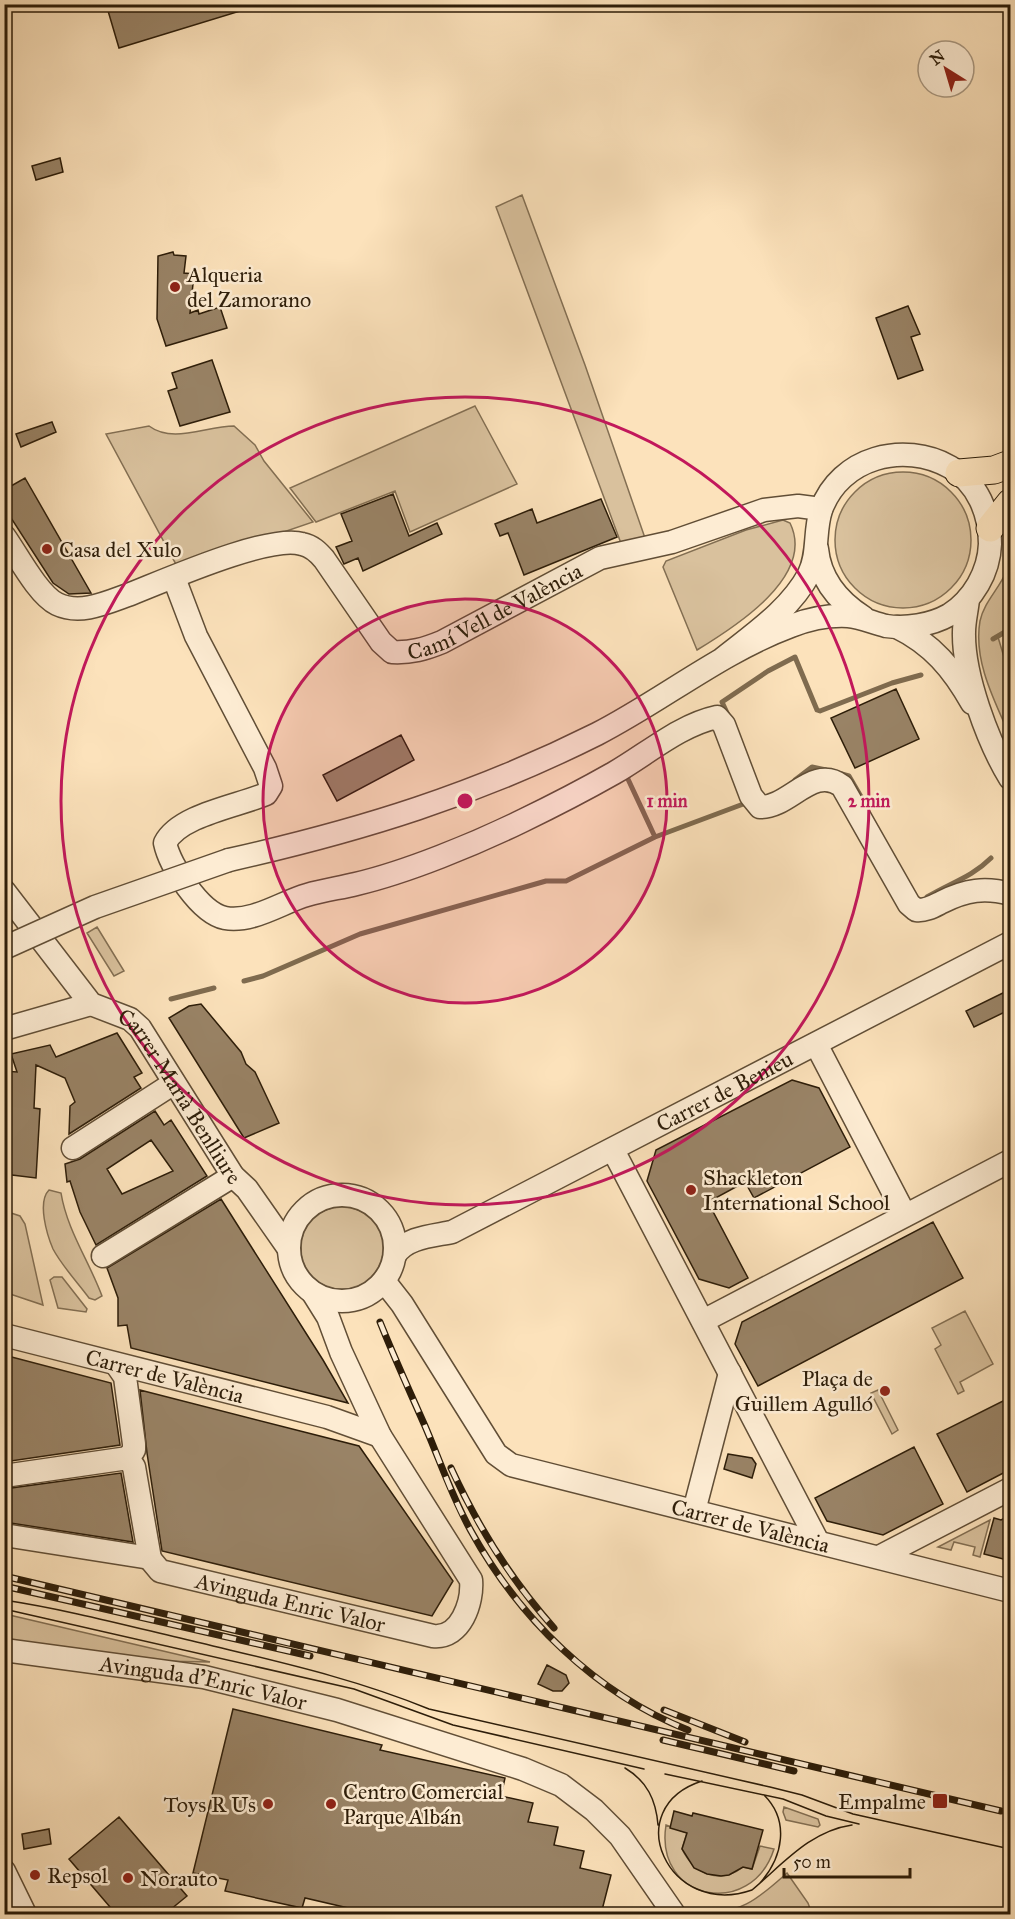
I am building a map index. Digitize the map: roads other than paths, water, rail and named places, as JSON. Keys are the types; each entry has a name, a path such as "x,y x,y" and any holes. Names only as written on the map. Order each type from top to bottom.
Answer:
{"main road":[{"path":"959,472 994,470 1011,464"},
{"path":"990,528 1011,503"}],"street":[{"path":"721,660 775,616 797,592 810,572 821,509 835,485 856,467 881,456 908,453 935,459 959,472 979,498 990,528 987,562 982,578 968,599 949,615 926,624 897,627"},
{"name":"Camí Vell de València","path":"4,536 45,595 56,604 70,608 100,605 260,547 288,542 302,543 315,549 324,559 381,642 392,652 404,653 420,651 442,642 600,558 672,542 764,510 798,506 821,509"},
{"path":"816,535 818,561 828,586 845,606 867,620"},
{"path":"174,578 196,636 261,759 271,786 266,794 187,822 174,830 165,843 167,852 191,892 206,907 223,918 239,919 292,899 357,884 428,860 519,822 614,774 700,720 717,717 724,725 751,796 760,807 773,804 821,779 834,780 842,786 909,904 916,910 924,910 965,891 987,889 1011,894"},
{"path":"968,599 965,645 989,734"},
{"path":"4,948 94,907 229,860 357,830 483,786 602,731 721,660 791,626 815,619 836,616 897,627 919,638 940,656 959,682 989,734 1008,774 1011,792"},
{"path":"4,891 99,1007 4,1029"},
{"name":"Carrer de Benieu","path":"396,1255 407,1244 452,1232 1011,943"},
{"name":"Carrer Marià Benlliure","path":"99,1007 130,1019 140,1028 240,1183 288,1249"},
{"path":"816,1044 905,1215"},
{"path":"73,1148 174,1083"},
{"path":"613,1150 818,1542"},
{"path":"703,1321 1011,1161"},
{"path":"104,1256 240,1183"},
{"name":"Carrer Marià Benlliure","path":"240,1183 268,1202 291,1210 312,1203"},
{"path":"366,1405 369,1397 367,1387 344,1335 345,1320 352,1306 384,1281 396,1255 395,1237 388,1220 377,1207 354,1195 328,1196 312,1203 299,1216 291,1231 288,1249 292,1266 300,1281 313,1293 328,1317 366,1405 380,1436"},
{"name":"Carrer de Benieu","path":"388,1220 404,1230 421,1235 439,1235"},
{"name":"Carrer de València","path":"384,1281 402,1304 496,1454 511,1465 1011,1591"},
{"path":"313,1293 328,1300 345,1301 361,1298"},
{"name":"Carrer de València","path":"4,1335 327,1417 380,1436"},
{"path":"4,1476 128,1458 134,1450 125,1377 116,1364"},
{"path":"694,1511 730,1373"},
{"name":"Carrer de València","path":"327,1417 346,1417 366,1405"},
{"name":"Avinguda Enric Valor","path":"4,1535 149,1551 160,1571 438,1636 447,1635 458,1626 471,1600 471,1580 380,1436"},
{"path":"128,1458 134,1467 149,1551"},
{"path":"879,1557 1011,1489"},
{"name":"Avinguda d'Enric Valor","path":"4,1650 204,1677 337,1710 523,1769 561,1785 594,1810 620,1836 674,1914"},
{"path":"4,1871 25,1914"}],"waterway":[{"path":"993,639 1010,629"},
{"path":"728,715 722,702 768,671 795,657 817,710 820,711 892,683 921,675"},
{"path":"795,780 812,767 826,770"},
{"path":"838,773 849,776 867,807"},
{"path":"630,775 627,777 655,837"},
{"path":"244,981 263,976 360,934 546,881 566,881 655,837 746,803 744,800"},
{"path":"927,897 968,875 991,858"},
{"path":"171,999 214,988"}],"tram line":[{"path":"4,1600 78,1614 259,1657 372,1688 429,1709 770,1787 802,1795 853,1814 1010,1849"},
{"path":"4,1609 354,1689 453,1725 644,1769"},
{"path":"625,1768 645,1785 655,1807 658,1825"},
{"path":"665,1774 783,1799 826,1816 859,1824"},
{"path":"702,1781 677,1795 663,1814 659,1835 664,1856 677,1875 697,1889 722,1895 752,1890 810,1841 837,1828 852,1825"},
{"path":"760,1883 774,1862 780,1839 778,1816 764,1795"}],"railway":[{"path":"380,1322 464,1518 490,1563 512,1594 536,1622 591,1674 622,1696 688,1730"},
{"path":"451,1468 472,1511 497,1552 538,1610 554,1628"},
{"path":"4,1576 1001,1811"},
{"path":"4,1586 310,1656"},
{"path":"664,1710 745,1742"},
{"path":"663,1740 794,1771"}],"place":[{"name":"Alqueria del Zamorano","path":"175,287"},
{"name":"Casa del Xulo","path":"47,549"},
{"name":"Shackleton International School","path":"691,1190"},
{"name":"Plaça de Guillem Agulló","path":"885,1391"},
{"name":"Empalme","path":"940,1801"},
{"name":"Toys R Us","path":"268,1804"},
{"name":"Centro Comercial Parque Albán","path":"331,1804"},
{"name":"Repsol","path":"35,1875"},
{"name":"Norauto","path":"128,1878"}]}
